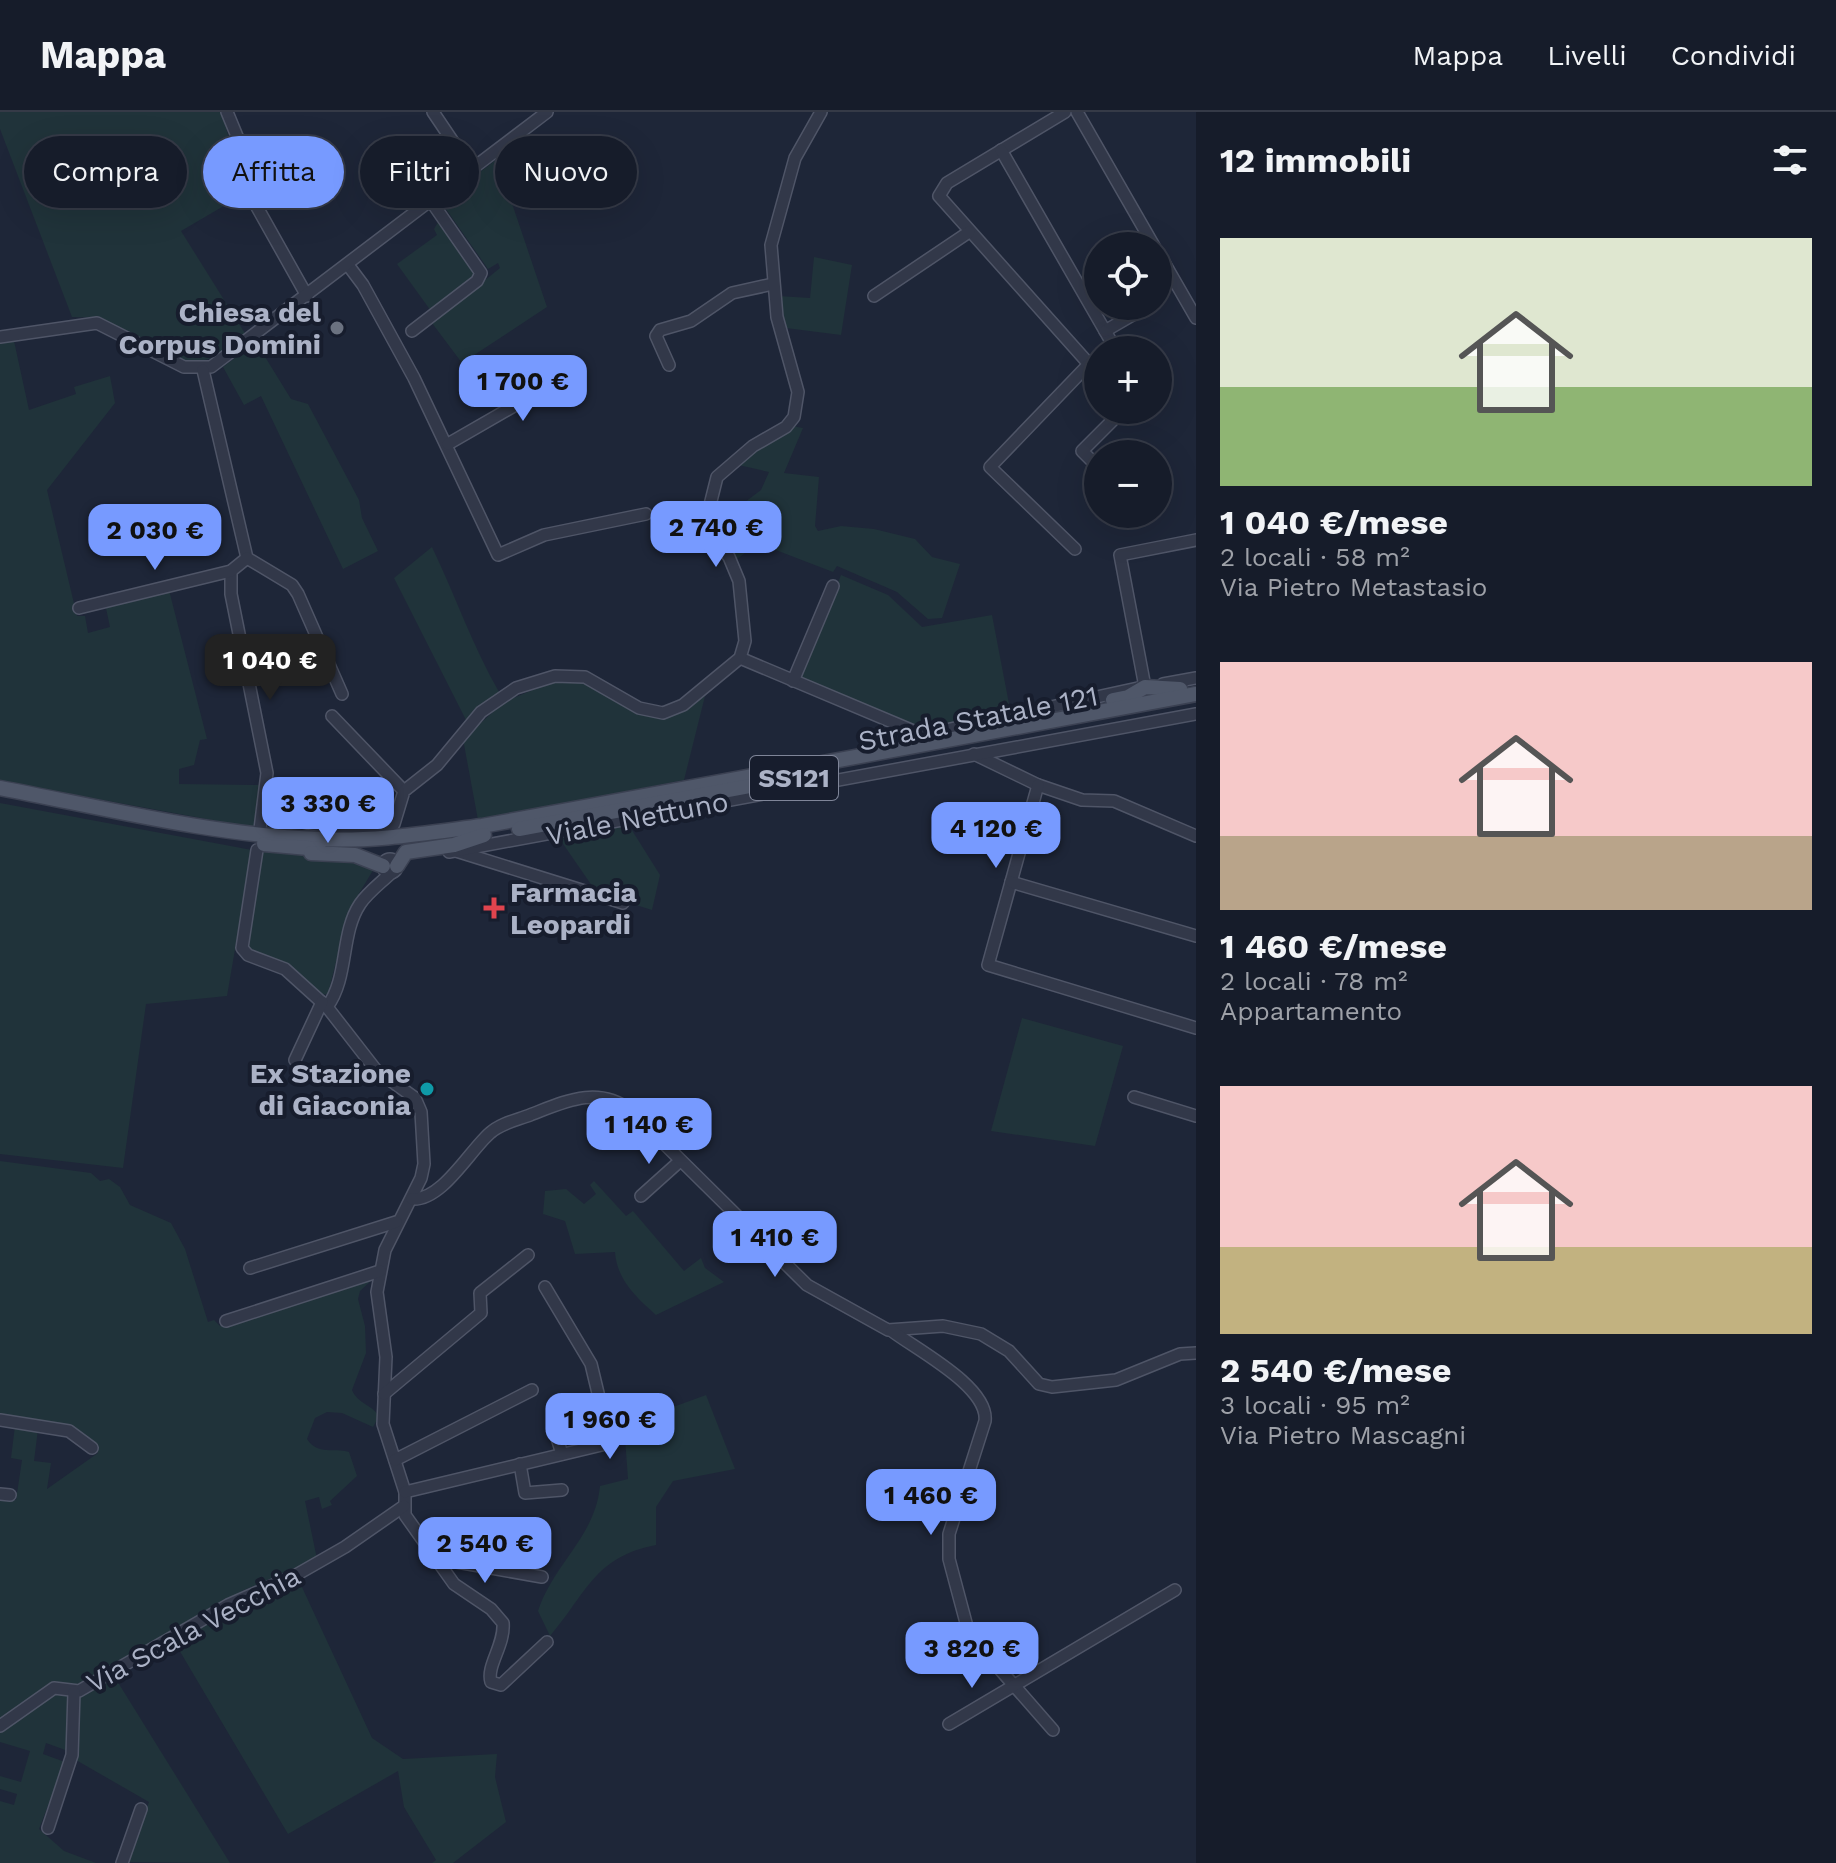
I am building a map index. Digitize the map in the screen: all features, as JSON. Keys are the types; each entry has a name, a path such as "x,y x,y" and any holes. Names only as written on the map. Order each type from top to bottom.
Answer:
{"main road":[{"path":"1016,727 1038,716 1128,697 1145,687 1168,691 1196,687"},
{"name":"Strada Statale 121","path":"394,857 482,826 1196,694"},
{"name":"Strada Statale 121","path":"394,857 484,835 1196,703"},
{"name":"SS121","path":"0,788 249,833 319,839 394,857"},
{"name":"SS121","path":"0,798 292,847 394,857"}],"street":[{"path":"227,112 239,141 248,191 307,296"},
{"path":"433,112 449,136"},
{"path":"295,1060 325,1004 335,995 353,919 360,903 394,857 404,791 437,765 481,712 516,688 555,676 585,677 639,708 663,713 683,705 740,658 745,641 739,581 729,557 707,530 706,521 717,477 753,446 786,427 794,417 797,383 777,317 770,262 775,227 795,158 821,112"},
{"path":"1065,112 939,191 941,200 969,232 1084,354"},
{"path":"1077,112 1146,232"},
{"path":"479,164 543,113"},
{"path":"1001,150 1084,286"},
{"path":"0,337 97,323 173,363 203,370 217,364 422,208"},
{"path":"412,331 477,281 481,273 436,208"},
{"path":"874,296 969,232"},
{"path":"348,265 363,285 448,444 498,555 544,535 646,514"},
{"path":"1172,276 1196,318"},
{"path":"669,365 656,336 660,330 691,321 732,293 773,284"},
{"path":"1101,320 1108,336"},
{"path":"1105,331 1124,320"},
{"path":"448,444 578,369"},
{"path":"203,370 247,558 292,585 342,694"},
{"path":"1075,549 990,467 1084,375"},
{"path":"1093,440 1109,424"},
{"path":"1145,687 1120,555 1196,540"},
{"path":"79,608 231,571 247,558"},
{"path":"231,571 231,594 251,687 250,703 258,717 267,773 260,829"},
{"path":"793,681 833,586"},
{"path":"740,658 923,735 1196,678"},
{"name":"Viale Nettuno","path":"394,857 456,851 1196,714"},
{"path":"332,716 404,791"},
{"path":"974,754 1038,785 1082,800 1114,801 1196,836"},
{"path":"1038,785 988,965 1196,1028"},
{"path":"263,812 328,828 394,857"},
{"path":"257,850 242,948 248,955 285,969 325,1004 376,1070 416,1100 421,1112 424,1164 412,1199 396,1222 380,1271 377,1292 386,1357 383,1424 405,1492 405,1515 459,1590 491,1609 503,1623 500,1651 489,1671 491,1682 501,1685 547,1642"},
{"path":"456,851 623,903"},
{"path":"1011,882 1196,936"},
{"path":"412,1199 427,1198 493,1130 576,1097 621,1103 807,1285 837,1304 892,1330 962,1380 983,1407 985,1421 949,1534 949,1559 964,1625 1053,1730"},
{"path":"1134,1097 1196,1116"},
{"path":"641,1196 680,1161"},
{"path":"250,1268 396,1222"},
{"path":"384,1394 481,1313 480,1293 528,1255"},
{"path":"226,1321 380,1271"},
{"path":"405,1492 610,1443 591,1364 545,1287"},
{"path":"892,1330 943,1326 981,1334 1009,1351 1039,1384 1052,1387 1116,1380 1180,1354 1196,1353"},
{"path":"395,1460 532,1390"},
{"path":"0,1420 69,1431 92,1448"},
{"path":"553,1425 562,1454"},
{"path":"520,1464 525,1493 562,1490"},
{"name":"Via Scala Vecchia","path":"0,1726 54,1688 74,1692 228,1605 296,1575 345,1547 404,1506"},
{"path":"434,1558 542,1577"},
{"path":"949,1724 1175,1590"},
{"path":"48,1828 72,1755 74,1692"},
{"path":"122,1863 141,1809"}],"shaded area":[{"path":"0,112 221,112 228,136 203,136 203,208 220,208 181,231 246,335 217,357 191,363 174,358 102,318 72,317 30,208 187,208 187,136 24,136 24,192 0,129"},
{"path":"495,161 495,208 514,208 547,307 462,363 432,323 500,268 498,263 488,269 445,208 479,208 479,173"},
{"path":"440,219 475,271 473,277 431,311 397,264 437,235 434,229"},
{"path":"814,257 852,265 841,335 786,328 778,296 810,298"},
{"path":"14,341 29,410 76,394 74,387 110,376 115,403 47,490 77,616 85,616 88,633 110,627 106,608 169,590 207,739 200,740 194,765 179,769 179,784 263,785 255,828 0,781 0,344"},
{"path":"252,345 259,347 291,399 308,404 359,500 362,518 378,551 343,569 261,396 244,405 223,367"},
{"path":"792,426 803,428 784,473 819,477 815,526 818,531 841,526 874,529 915,539 932,557 960,564 942,618 928,619 897,592 837,566 833,572 752,541 744,554 734,561 720,533 741,505 761,490 769,472 734,464"},
{"path":"432,547 499,692 466,720 394,578"},
{"path":"841,575 888,595 922,627 992,615 1010,709 925,732 799,680"},
{"path":"557,680 584,681 652,715 706,692 684,780 478,820 463,739 504,702"},
{"path":"0,803 252,850 227,996 146,1004 123,1168 0,1154"},
{"path":"628,824 660,875 652,910 597,893 559,838"},
{"path":"260,850 350,857 375,867 349,910 328,994 320,995 247,947"},
{"path":"1022,1018 1123,1046 1095,1146 991,1131"},
{"path":"0,1161 91,1173 100,1181 109,1179 120,1187 130,1205 171,1223 185,1249 208,1322 214,1320 220,1326 374,1278 360,1291 358,1299 365,1326 366,1353 352,1390 379,1416 373,1427 342,1413 327,1412 315,1418 307,1439 316,1448 349,1452 357,1476 330,1501 332,1505 322,1509 319,1497 305,1501 317,1559 244,1590 74,1688 54,1684 0,1722 0,1498 16,1500 22,1460 11,1458 15,1426 38,1429 34,1461 51,1463 47,1489 98,1453 91,1441 0,1416"},
{"path":"594,1181 626,1216 633,1211 684,1271 701,1258 705,1268 724,1282 656,1315 635,1295 624,1279 615,1252 575,1254 565,1221 543,1214 545,1191 566,1189 584,1204 596,1194 590,1185"},
{"path":"706,1395 735,1469 673,1481 656,1507 656,1545 618,1558 605,1568 583,1591 550,1636 538,1611 545,1594 590,1520 600,1486 628,1479 624,1425"},
{"path":"294,1579 301,1585 372,1738 403,1759 497,1754 495,1777 506,1822 453,1863 432,1863 436,1860 404,1807 398,1771 288,1834 175,1643 213,1618"},
{"path":"114,1676 230,1863 127,1862 149,1802 76,1760 79,1696"},
{"path":"55,1691 70,1695 68,1751 46,1743 43,1754 65,1762 39,1829 64,1851 96,1863 0,1863 0,1801 14,1805 17,1794 0,1789 0,1776 21,1782 30,1751 0,1742 0,1730"}],"place":[{"name":"Chiesa del Corpus Domini","path":"337,328"},
{"name":"Farmacia Leopardi","path":"494,908"},
{"name":"Ex Stazione di Giaconia","path":"427,1089"}]}
